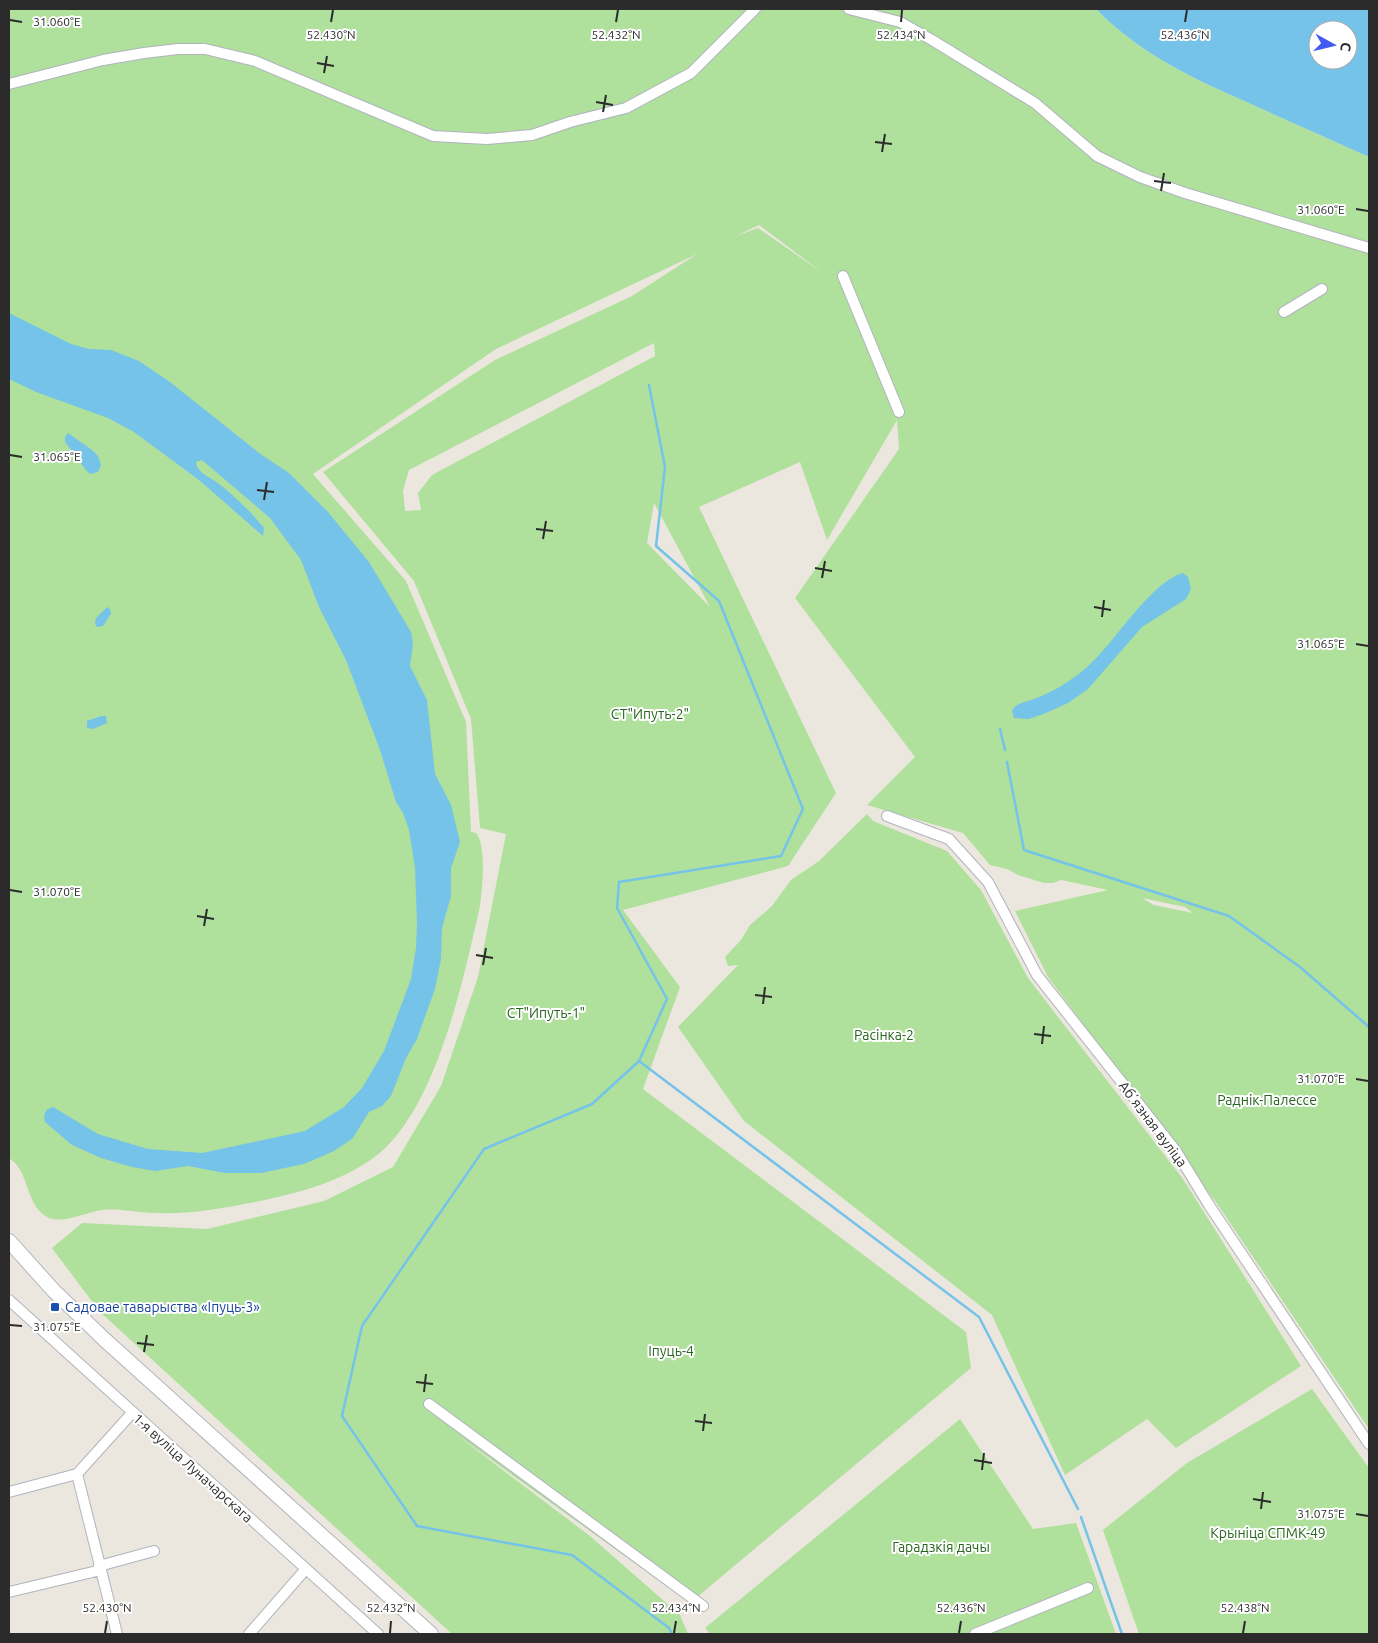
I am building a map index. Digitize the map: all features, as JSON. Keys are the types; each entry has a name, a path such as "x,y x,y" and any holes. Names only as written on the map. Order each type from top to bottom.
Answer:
{"street":[{"path":"9,84 104,60 178,48 205,49 255,61 433,136 487,139 532,135 570,122 626,108 691,73 755,9"},
{"path":"849,9 900,22 932,40 1035,103 1097,156 1140,177 1194,196 1369,248"},
{"path":"844,276 899,412"},
{"path":"1284,312 1322,289"},
{"name":"Абʼязная вуліца","path":"887,816 949,839 988,882 1037,974 1176,1151 1209,1205 1369,1444"},
{"path":"9,1241 58,1295 106,1340 431,1634"},
{"name":"1-я вуліца Луначарскага","path":"9,1300 305,1570 378,1634"},
{"path":"430,1404 703,1606"},
{"path":"9,1492 77,1474 132,1413"},
{"path":"77,1474 117,1634"},
{"path":"9,1592 100,1568 154,1551"},
{"path":"249,1634 305,1570"},
{"path":"975,1634 1088,1588"}],"green space":[{"path":"9,9 1096,9 1113,25 1149,52 1189,75 1369,157 1369,1429 1218,1205 1048,977 1015,911 1108,890 1061,880 1053,883 1044,883 1018,875 1007,869 990,865 963,833 867,805 915,757 795,598 899,449 897,420 827,540 800,462 699,507 836,793 788,866 623,910 680,987 643,1089 966,1332 971,1368 690,1603 454,1433 590,1536 680,1615 688,1634 452,1634 100,1312 52,1248 82,1223 207,1229 324,1201 393,1167 441,1086 478,977 506,834 480,828 471,719 414,581 323,472 495,360 632,296 697,254 496,349 313,474 406,581 466,722 471,832 476,833 482,847 483,868 480,906 455,1007 430,1079 413,1111 394,1138 372,1159 346,1174 318,1186 289,1194 196,1212 148,1213 106,1210 60,1220 47,1217 40,1212 35,1205 21,1171 9,1158","holes":["759,225 820,271 758,228 736,236","654,343 655,356 432,475 418,493 421,510 405,511 403,491 409,470","654,503 710,607 647,543","1142,898 1185,907 1193,913 1154,905"]},
{"name":"Расінка-2","path":"867,814 873,821 947,851 981,890 1028,978 1183,1179 1301,1366 1176,1448 1147,1419 1065,1475 992,1315 744,1121 678,1027 738,965 728,966 725,957 741,940 750,925 772,906 791,880 819,861"},
{"name":"Крыніца СПМК-49","path":"1312,1389 1369,1468 1369,1634 1139,1634 1103,1530 1187,1463"},
{"name":"Гарадзкія дачы","path":"960,1419 1033,1529 1076,1523 1116,1634 710,1634 705,1628"}],"water":[{"path":"1096,9 1369,9 1369,157 1189,75 1149,52"},
{"path":"9,313 71,344 89,349 111,350 139,361 170,382 259,453 289,473 328,512 369,562 411,632 413,644 410,666 427,700 435,774 451,805 460,842 451,868 451,896 442,928 441,959 435,989 417,1039 406,1058 391,1096 382,1106 369,1112 353,1138 334,1151 304,1164 261,1173 225,1173 188,1166 155,1171 101,1158 72,1145 45,1122 45,1112 53,1107 98,1134 148,1149 202,1153 305,1131 344,1107 362,1088 384,1051 411,979 416,948 417,923 415,868 409,830 403,813 396,802 380,750 346,660 319,607 301,560 270,518 202,460 196,462 200,471 222,486 247,509 264,528 263,536 199,480 134,432 108,418 36,392 9,379"},
{"path":"68,433 98,456 101,465 98,472 90,474 86,470 65,442 65,437"},
{"path":"1183,573 1188,577 1191,589 1186,599 1142,627 1088,689 1068,703 1046,713 1029,719 1014,718 1012,711 1018,705 1054,690 1087,667 1158,588"},
{"path":"107,607 110,609 111,614 103,626 97,627 95,624 96,618"},
{"path":"106,716 107,723 93,729 87,728 87,721"}],"waterway":[{"path":"649,385 665,467 656,546 719,601 803,809 781,856 619,882 617,908 667,999 639,1061 592,1104 484,1149 362,1326 342,1416 417,1526 572,1555 669,1628 672,1634"},
{"path":"1000,729 1005,750"},
{"path":"1007,762 1024,850 1229,916 1300,967 1369,1027"},
{"path":"639,1061 979,1317 1078,1509"},
{"path":"1081,1517 1122,1634"}],"place":[{"name":"Садовае таварыства «Іпуць-3»","path":"55,1307"}],"park label":[{"name":"СТ\"Ипуть-2\"","path":"650,714"},
{"name":"СТ\"Ипуть-1\"","path":"546,1013"},
{"name":"Раднік-Палессе","path":"1267,1100"},
{"name":"Іпуць-4","path":"671,1351"}]}
